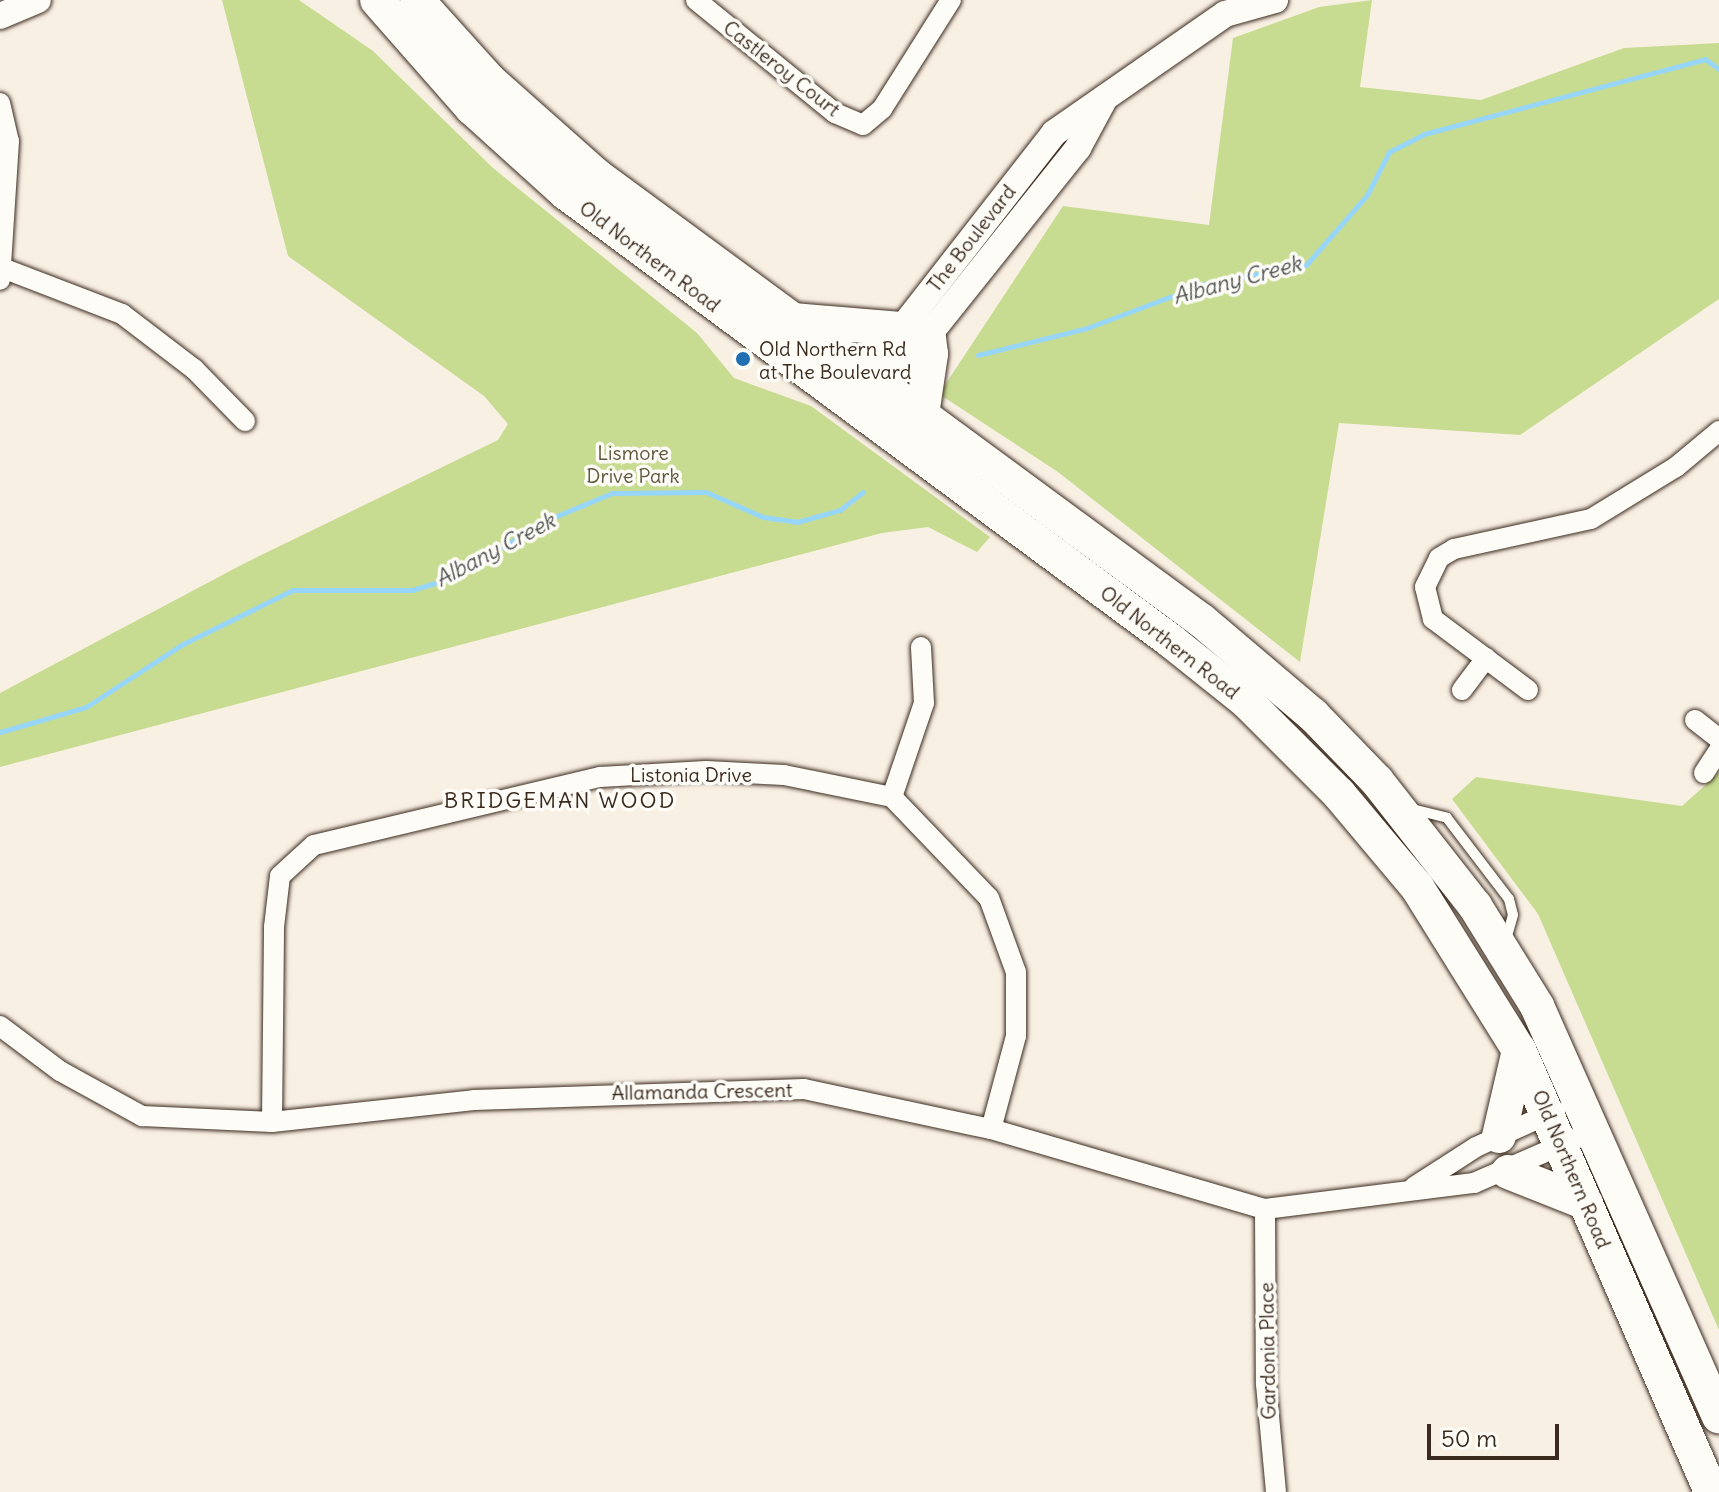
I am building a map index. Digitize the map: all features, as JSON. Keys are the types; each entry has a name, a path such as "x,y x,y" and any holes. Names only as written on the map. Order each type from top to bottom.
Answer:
{"highway":[{"name":"Old Northern Road","path":"377,0 472,108 556,184 1171,641 1301,752 1417,887 1519,1050 1711,1492"},
{"name":"Old Northern Road","path":"417,0 490,81 586,167 1252,661 1399,806 1502,949 1590,1115 1719,1417"},
{"path":"793,320 914,329 931,354 922,415"},
{"path":"1499,1136 1519,1050"},
{"path":"1508,1172 1586,1203"}],"street":[{"path":"0,16 38,0"},
{"name":"Castleroy Court","path":"696,0 835,113 863,125 882,109 951,0"},
{"name":"The Boulevard","path":"855,407 877,381 1054,133 1110,88 1225,14 1275,0"},
{"path":"0,103 9,141 2,274 122,314 194,369 245,421"},
{"path":"1528,690 1433,619 1425,603 1439,558 1454,549 1591,519 1676,467 1719,431"},
{"path":"921,647 924,703 892,797 989,898 1016,972 1016,1036 991,1129"},
{"path":"1462,690 1486,658"},
{"path":"1695,720 1719,739"},
{"path":"1704,773 1719,750"},
{"name":"Listonia Drive","path":"272,1122 274,927 280,876 314,845 635,773 784,775 892,797"},
{"name":"Allamanda Crescent","path":"0,1026 60,1071 142,1116 272,1122 554,1095 804,1089 991,1129 1265,1209 1414,1187 1445,1189 1508,1172 1563,1147 1590,1115"},
{"name":"Allamanda Crescent","path":"1414,1187 1499,1136 1548,1113 1590,1115"},
{"name":"Gardonia Place","path":"1265,1209 1266,1384 1276,1492"}],"green space":[{"name":"Lismore Drive Park","path":"222,0 299,0 373,51 493,168 697,333 734,378 811,406 990,537 977,552 928,527 882,533 0,767 0,693 245,563 498,440 508,424 484,396 288,256"},
{"path":"1372,0 1360,87 1481,100 1624,48 1719,43 1719,299 1520,435 1339,423 1300,662 1058,472 939,394 1063,206 1209,225 1233,38 1319,7"},
{"path":"1719,773 1719,1330 1538,914 1452,799 1476,777 1682,806"}],"waterway":[{"name":"Albany Creek","path":"978,355 1087,328 1204,284 1306,265 1367,195 1389,152 1424,134 1705,59 1719,69"},
{"name":"Albany Creek","path":"0,732 86,707 181,645 293,590 412,590 445,580 552,518 612,493 706,492 763,517 797,522 840,510 863,492"}],"place":[{"name":"Old Northern Rd at The Boulevard","path":"743,359"}],"district":[{"name":"BRIDGEMAN WOOD","path":"560,801"}]}
